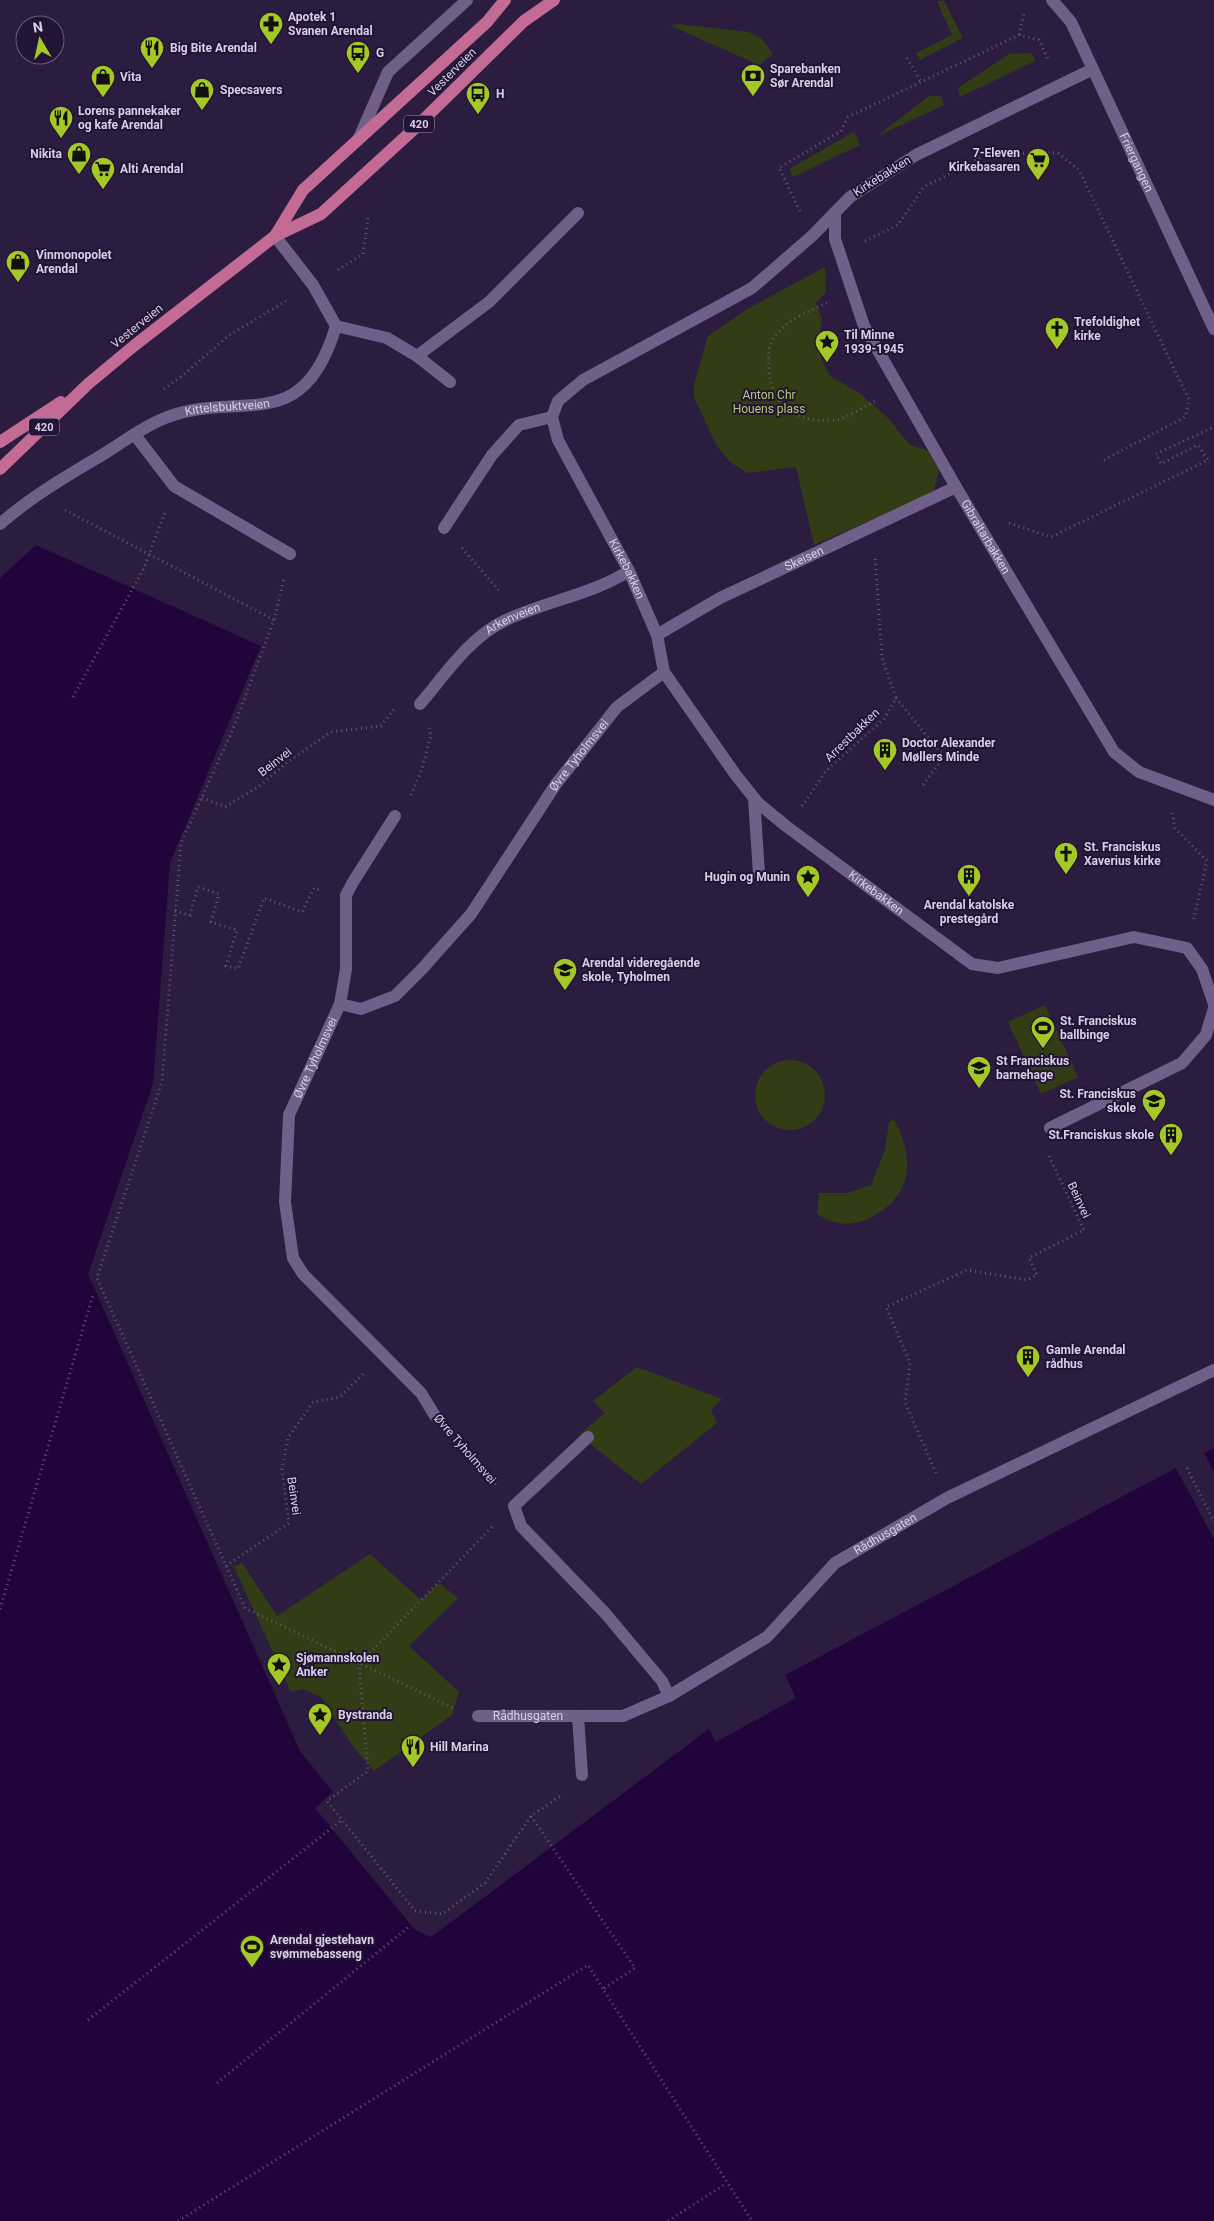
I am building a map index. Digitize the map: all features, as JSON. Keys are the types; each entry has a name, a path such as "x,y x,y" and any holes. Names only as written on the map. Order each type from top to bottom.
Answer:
{"main road":[{"name":"Vesterveien","path":"275,236 303,190 487,22 505,0"},
{"name":"Vesterveien","path":"0,469 88,384 135,345 275,236 321,214 414,129 524,20 554,0"},
{"name":"Vesterveien","path":"0,442 88,384"}],"street":[{"path":"359,138 388,72 467,0"},
{"name":"Friergangen","path":"1052,0 1071,22 1214,329"},
{"name":"Kirkebakken","path":"1093,69 916,155 850,197 812,236 752,288 583,380 558,401 552,417 558,440 629,571 656,635 664,672 735,774 754,798 786,826 972,964 998,968 1134,937 1187,948"},
{"name":"Gibraltarbakken","path":"835,212 835,239 864,326 956,487 1114,752 1140,772 1214,800"},
{"path":"417,356 489,302 578,213"},
{"path":"275,236 314,284 336,326 387,338 417,356 450,382"},
{"name":"Kittelsbuktveien","path":"0,524 36,495 156,422 192,409 271,403 292,395 316,372 328,351 336,326"},
{"path":"444,528 492,455 519,425 552,417"},
{"path":"135,435 174,486 290,554"},
{"name":"Skeisen","path":"656,635 720,598 956,487"},
{"name":"Arkenveien","path":"420,704 476,639 511,618 612,582 629,571"},
{"name":"Øvre Tyholmsvei","path":"435,1416 421,1393 302,1274 293,1258 286,1202 289,1114 340,1004 362,1009 395,996 422,969 471,914 556,784 617,707 664,672"},
{"path":"754,798 759,874"},
{"path":"340,1004 346,970 346,895 352,882 395,816"},
{"path":"1187,948 1202,968 1214,1004"},
{"path":"1050,1128 1182,1063 1206,1035 1214,1008"},
{"name":"Rådhusgaten","path":"478,1716 623,1716 669,1696 767,1638 835,1563 947,1498 1214,1370"},
{"path":"588,1437 514,1506 521,1526 605,1613 662,1682 669,1696"},
{"name":"Rådhusgaten","path":"578,1716 582,1776"}],"path":[{"path":"1019,35 1024,13"},
{"path":"794,197 779,168 841,131 848,117 1019,35 1039,40 1050,63"},
{"path":"907,58 921,82"},
{"path":"840,253 898,224 924,187 988,154 1058,153 1072,164 1079,170 1189,400 1185,417 1102,461"},
{"path":"338,270 363,254 368,218"},
{"path":"853,293 803,313 783,328 770,346 770,380 775,393 785,408 806,420 837,420 899,388"},
{"path":"1008,522 1051,537 1208,460 1198,445 1161,464 1156,454 1214,427"},
{"path":"73,697 150,554 174,486"},
{"path":"36,495 274,620"},
{"path":"873,527 882,658 896,698 944,757 923,785"},
{"path":"444,528 498,589 511,618"},
{"path":"290,554 274,620 233,729 181,843 162,1082 97,1278 244,1608 447,1706 478,1716"},
{"name":"Arrestbakken","path":"786,826 826,771 884,720 896,698"},
{"name":"Beinvei","path":"202,798 225,807 258,787 289,761 331,732 381,726 397,704 420,704"},
{"path":"395,816 413,791 431,735 420,704"},
{"path":"1165,781 1175,828 1207,861 1187,948"},
{"path":"176,911 190,916 198,888 219,894 211,922 237,930 226,966 238,969 264,898 302,912 314,888 346,895"},
{"name":"Beinvei","path":"947,1498 905,1402 910,1363 886,1307 967,1270 1027,1280 1037,1275 1029,1258 1084,1230 1038,1134 1050,1128"},
{"path":"0,1609 93,1296"},
{"name":"Beinvei","path":"226,1566 289,1523 282,1469 288,1438 313,1402 340,1397 382,1354"},
{"name":"Øvre Tyholmsvei","path":"435,1416 514,1506"},
{"path":"1186,1468 1214,1522"},
{"path":"490,1529 359,1664 368,1771 327,1801 415,1911 442,1914 484,1883 531,1816 582,1780 582,1776"},
{"path":"531,1816 635,1968 603,1989"},
{"path":"88,2020 342,1820"},
{"path":"217,2082 410,1926"},
{"path":"178,2221 588,1965 752,2221"},
{"path":"668,2221 727,2182"}],"green space":[{"path":"937,1 944,1 963,38 920,60 916,53 952,35"},
{"path":"679,24 749,32 761,38 773,54 759,65 671,26"},
{"path":"1032,53 1035,61 960,97 958,88 1009,54"},
{"path":"929,96 941,96 944,105 881,133"},
{"path":"854,132 860,145 793,177 789,169"},
{"name":"Anton Chr Houens plass","path":"825,267 826,292 816,303 822,319 818,344 821,358 830,376 861,394 888,418 909,444 928,451 939,470 934,490 917,500 814,545 796,467 747,473 730,462 717,446 694,397 694,384 708,336 749,308"},
{"name":"St. Franciskus ballbinge","path":"1045,1005 1078,1077 1041,1094 1008,1022"},
{"path":"790,1060 809,1066 819,1076 825,1095 819,1114 809,1124 790,1130 771,1124 761,1114 755,1095 761,1076 771,1066"},
{"path":"894,1119 901,1133 907,1160 907,1173 897,1196 888,1206 875,1215 857,1222 843,1224 817,1214 819,1193 848,1193 871,1185 885,1150 889,1122"},
{"path":"637,1367 722,1399 711,1410 717,1423 641,1484 579,1435 605,1413 593,1401"},
{"path":"370,1554 421,1600 439,1583 458,1598 409,1646 459,1692 452,1715 374,1771 352,1745 321,1697 303,1689 291,1692 234,1567 242,1563 277,1616"}],"shaded area":[{"path":"36,545 261,646 170,863 153,1084 88,1274 300,1751 333,1792 315,1808 415,1930 431,1937 709,1729 716,1742 796,1698 785,1675 1176,1468 1214,1539 1214,2221 0,2221 0,578"},
{"path":"1214,1448 1214,1472 1204,1453"}],"place":[{"name":"Apotek 1 Svanen Arendal","path":"271,45"},
{"name":"Big Bite Arendal","path":"152,69"},
{"name":"G","path":"358,74"},
{"name":"Sparebanken Sør Arendal","path":"753,97"},
{"name":"Vita","path":"103,98"},
{"name":"Specsavers","path":"202,111"},
{"name":"H","path":"478,115"},
{"name":"Lorens pannekaker og kafe Arendal","path":"61,139"},
{"name":"Nikita","path":"79,175"},
{"name":"7-Eleven Kirkebasaren","path":"1038,181"},
{"name":"Alti Arendal","path":"103,190"},
{"name":"Vinmonopolet Arendal","path":"18,283"},
{"name":"Trefoldighet kirke","path":"1057,350"},
{"name":"Til Minne 1939-1945","path":"827,363"},
{"name":"Doctor Alexander Møllers Minde","path":"885,771"},
{"name":"St. Franciskus Xaverius kirke","path":"1066,875"},
{"name":"Arendal katolske prestegård","path":"969,897"},
{"name":"Hugin og Munin","path":"808,898"},
{"name":"Arendal videregående skole, Tyholmen","path":"565,991"},
{"name":"St. Franciskus ballbinge","path":"1043,1049"},
{"name":"St Franciskus barnehage","path":"979,1089"},
{"name":"St. Franciskus skole","path":"1154,1122"},
{"name":"St.Franciskus skole","path":"1171,1156"},
{"name":"Gamle Arendal rådhus","path":"1028,1378"},
{"name":"Sjømannskolen Anker","path":"279,1686"},
{"name":"Bystranda","path":"320,1736"},
{"name":"Hill Marina","path":"413,1768"},
{"name":"Arendal gjestehavn svømmebasseng","path":"252,1968"}]}
